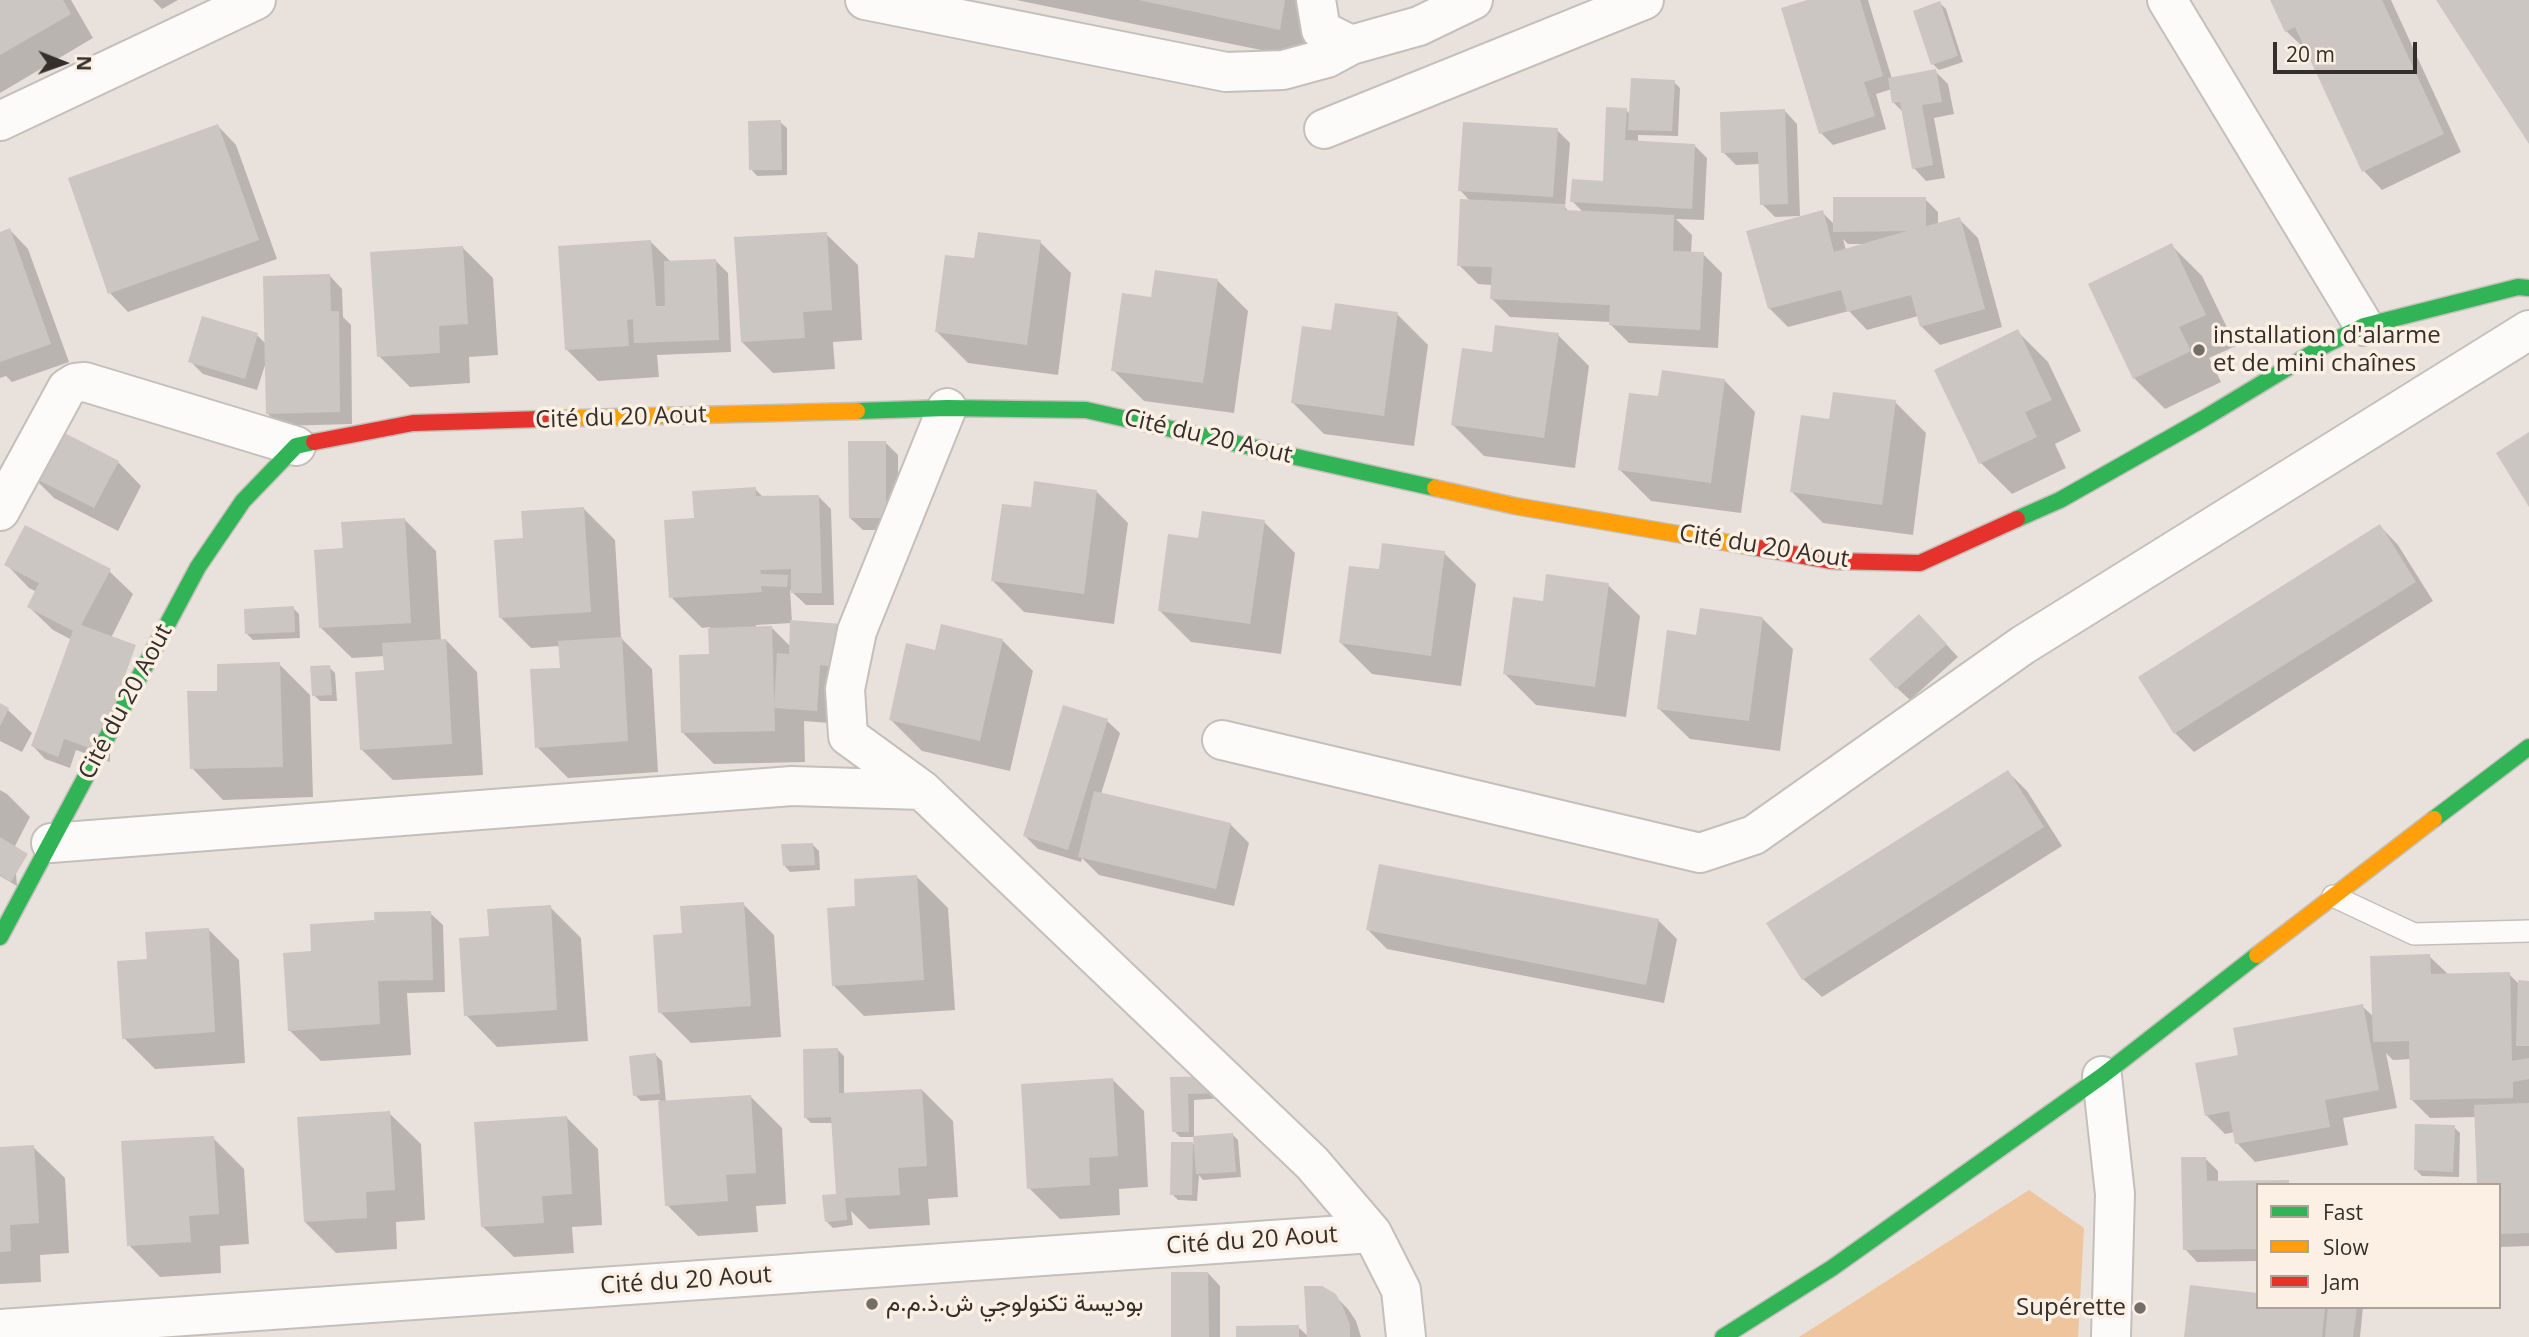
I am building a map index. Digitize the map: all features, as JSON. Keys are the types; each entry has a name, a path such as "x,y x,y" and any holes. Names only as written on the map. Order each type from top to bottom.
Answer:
{"street":[{"path":"0,121 256,0"},
{"path":"865,0 1226,72 1283,70 1327,58 1351,45 1419,26 1473,0"},
{"path":"1315,0 1321,30 1351,45"},
{"path":"1324,130 1644,0"},
{"path":"2167,0 2364,326"},
{"name":"Cité du 20 Aout","path":"0,511 67,388 75,383 85,382 296,446 412,423 947,408 1086,410 1515,506 1832,561 1920,563 2060,500 2203,419 2327,344 2364,326 2518,287 2529,288"},
{"path":"1222,740 1700,853 1754,835 2023,645 2529,331"},
{"name":"Cité du 20 Aout","path":"947,408 857,631 845,689 848,736 922,790 1312,1163 1372,1233 1401,1290 1406,1337"},
{"name":"Cité du 20 Aout","path":"0,937 198,568 243,501 296,446"},
{"path":"1723,1337 1832,1268 2102,1076 2529,747"},
{"path":"51,843 792,786 922,790"},
{"path":"2102,1076 2115,1194 2111,1337"},
{"name":"Cité du 20 Aout","path":"0,1329 1372,1233"}],"lane":[{"path":"2333,896 2414,934 2529,931"}],"shaded area":[{"path":"2029,1190 2084,1228 2078,1337 1799,1337"}],"building":[{"path":"0,0 63,0 71,14 0,55"},
{"path":"1139,0 1285,0 1280,30"},
{"path":"1807,0 1860,0 1883,76 1864,82 1875,116 1819,134 1781,8"},
{"path":"2270,0 2382,0 2444,134 2362,172 2295,27 2285,32"},
{"path":"2436,0 2529,0 2529,144"},
{"path":"1940,1 1958,56 1931,65 1913,11"},
{"path":"1936,69 1942,102 1922,105 1933,165 1912,169 1900,102 1892,103 1888,78"},
{"path":"1631,78 1675,80 1672,131 1628,130"},
{"path":"1606,107 1627,108 1625,140 1695,144 1692,209 1570,202 1572,179 1603,181"},
{"path":"1785,109 1788,204 1760,205 1758,152 1721,153 1720,112"},
{"path":"781,120 782,170 749,170 748,121"},
{"path":"1463,122 1558,128 1553,197 1458,191"},
{"path":"218,124 259,240 108,294 68,178"},
{"path":"1833,197 1926,197 1926,226 1960,217 1985,309 1920,327 1911,295 1847,312 1841,290 1768,309 1746,231 1823,210 1834,252 1907,231 1833,232"},
{"path":"1460,199 1565,204 1565,210 1674,215 1673,251 1704,252 1700,330 1609,325 1610,305 1490,299 1492,267 1457,266"},
{"path":"10,228 51,344 0,362 0,232"},
{"path":"827,232 832,310 803,312 805,338 741,342 734,237"},
{"path":"978,232 1041,240 1027,345 935,332 945,255 974,258"},
{"path":"651,240 656,306 665,306 664,261 716,259 719,340 634,343 633,319 627,320 629,346 565,350 558,246"},
{"path":"2172,243 2206,315 2179,327 2191,351 2133,379 2088,284"},
{"path":"463,246 468,324 439,326 440,353 377,357 370,252"},
{"path":"1155,270 1218,279 1203,383 1111,371 1122,293 1151,297"},
{"path":"330,274 331,311 339,311 340,412 266,414 263,276"},
{"path":"1335,303 1398,312 1384,416 1291,403 1302,326 1331,330"},
{"path":"202,316 258,333 245,379 188,362"},
{"path":"1495,325 1559,333 1544,438 1451,425 1462,348 1492,352"},
{"path":"2018,329 2052,400 2025,412 2037,437 1979,464 1934,370"},
{"path":"1662,370 1725,379 1711,483 1618,470 1629,393 1658,396"},
{"path":"1833,392 1896,400 1882,505 1790,492 1801,415 1829,419"},
{"path":"53,427 119,461 94,508 28,475"},
{"path":"2529,432 2529,507 2496,453"},
{"path":"848,441 886,441 886,518 849,518"},
{"path":"1034,481 1097,490 1084,594 991,581 1002,504 1031,507"},
{"path":"756,487 756,496 819,495 822,593 791,593 791,569 760,570 761,574 788,575 787,587 761,586 762,592 669,598 664,520 694,518 692,491"},
{"path":"584,507 591,612 499,618 494,540 523,538 521,511"},
{"path":"1202,511 1265,520 1250,624 1158,611 1168,534 1198,538"},
{"path":"405,518 411,623 319,628 314,550 343,548 341,522"},
{"path":"2380,524 2416,582 2174,734 2138,677"},
{"path":"25,525 111,569 81,625 136,645 98,751 64,739 58,757 31,746 73,631 27,607 39,583 4,565"},
{"path":"1382,543 1445,551 1431,656 1339,643 1349,566 1379,569"},
{"path":"1546,574 1609,583 1595,687 1503,674 1513,597 1543,601"},
{"path":"294,606 295,632 245,634 244,609"},
{"path":"1700,608 1763,617 1749,721 1657,709 1667,630 1696,635"},
{"path":"1919,614 1947,644 1896,689 1869,659"},
{"path":"790,620 843,624 840,667 820,665 817,711 774,708 777,653 789,654"},
{"path":"941,624 1003,639 980,741 889,720 906,643 935,650"},
{"path":"772,626 775,731 681,733 679,655 709,654 708,628"},
{"path":"622,637 628,741 535,748 530,669 560,668 558,641"},
{"path":"446,639 452,744 360,750 355,672 384,670 382,643"},
{"path":"280,662 283,767 190,769 187,691 217,691 217,664"},
{"path":"330,665 332,695 312,696 310,666"},
{"path":"0,703 9,708 0,726"},
{"path":"1063,705 1108,719 1068,850 1023,836"},
{"path":"2008,770 2044,827 1802,980 1766,923"},
{"path":"1094,791 1231,823 1216,889 1078,857"},
{"path":"0,837 28,854 11,882 0,875"},
{"path":"813,843 815,865 783,866 781,844"},
{"path":"1379,864 1659,919 1646,985 1366,930"},
{"path":"917,875 924,980 832,986 827,908 855,906 854,879"},
{"path":"744,902 751,1006 658,1013 653,935 682,933 680,906"},
{"path":"551,905 557,1010 464,1016 459,938 489,936 487,909"},
{"path":"431,911 433,980 378,981 380,1024 288,1031 283,953 311,951 310,924 374,920 375,930 374,912"},
{"path":"209,928 215,1032 122,1039 117,961 147,959 145,932"},
{"path":"2430,954 2431,974 2510,972 2512,1061 2529,1058 2529,1079 2513,1082 2513,1098 2410,1100 2409,1041 2373,1042 2370,956"},
{"path":"2518,980 2529,981 2529,1046 2516,1046"},
{"path":"2363,1004 2379,1090 2325,1100 2330,1127 2235,1144 2229,1111 2205,1116 2195,1063 2238,1055 2233,1028"},
{"path":"838,1048 839,1093 922,1089 927,1166 898,1168 900,1195 845,1198 847,1220 825,1222 822,1195 836,1194 831,1117 804,1118 803,1049"},
{"path":"656,1053 660,1094 633,1096 629,1056"},
{"path":"1218,1076 1219,1093 1188,1094 1189,1132 1172,1132 1170,1077"},
{"path":"1113,1078 1118,1156 1089,1158 1090,1185 1027,1189 1021,1084"},
{"path":"751,1095 756,1173 726,1175 728,1201 665,1206 658,1101"},
{"path":"2529,1103 2529,1233 2501,1234 2501,1183 2477,1183 2474,1105"},
{"path":"390,1111 395,1190 366,1192 367,1218 304,1222 297,1117"},
{"path":"567,1116 572,1194 542,1196 544,1223 481,1227 474,1122"},
{"path":"2415,1124 2455,1125 2453,1172 2414,1170"},
{"path":"1233,1133 1236,1172 1196,1174 1193,1136"},
{"path":"214,1136 219,1214 189,1216 191,1242 127,1246 121,1141"},
{"path":"1171,1142 1193,1142 1192,1195 1170,1195"},
{"path":"34,1145 39,1223 10,1225 11,1251 0,1252 0,1147"},
{"path":"2181,1157 2206,1157 2207,1181 2289,1180 2289,1183 2256,1183 2256,1249 2183,1250"},
{"path":"1171,1272 1208,1272 1209,1337 1171,1337"},
{"path":"2190,1285 2256,1293 2256,1309 2325,1309 2322,1337 2184,1337"},
{"path":"1304,1286 1322,1286 1336,1294 1350,1325 1350,1337 1307,1337"},
{"path":"2328,1309 2357,1309 2353,1337 2325,1337"},
{"path":"1299,1325 1299,1337 1236,1337 1236,1326"}],"traffic: fast":[{"path":"2017,519 2060,500 2203,419 2327,344 2364,326 2518,287 2529,288"},
{"path":"857,411 947,408 1086,410 1435,488"},
{"path":"0,937 198,567 243,501 296,446 314,442"},
{"path":"2434,819 2529,747"},
{"path":"1723,1337 1832,1268 2102,1076 2257,955"}],"traffic: slow":[{"path":"542,419 857,411"},
{"path":"1435,488 1515,506 1753,547"},
{"path":"2257,955 2434,819"}],"traffic: jam":[{"path":"314,442 413,423 542,419"},
{"path":"1753,547 1832,561 1920,563 2017,519"}],"place":[{"name":"installation d'alarme et de mini chaînes","path":"2199,350"},
{"name":"بوديسة تكنولوجي ش.ذ.م.م","path":"872,1304"},
{"name":"Supérette","path":"2140,1308"}]}
